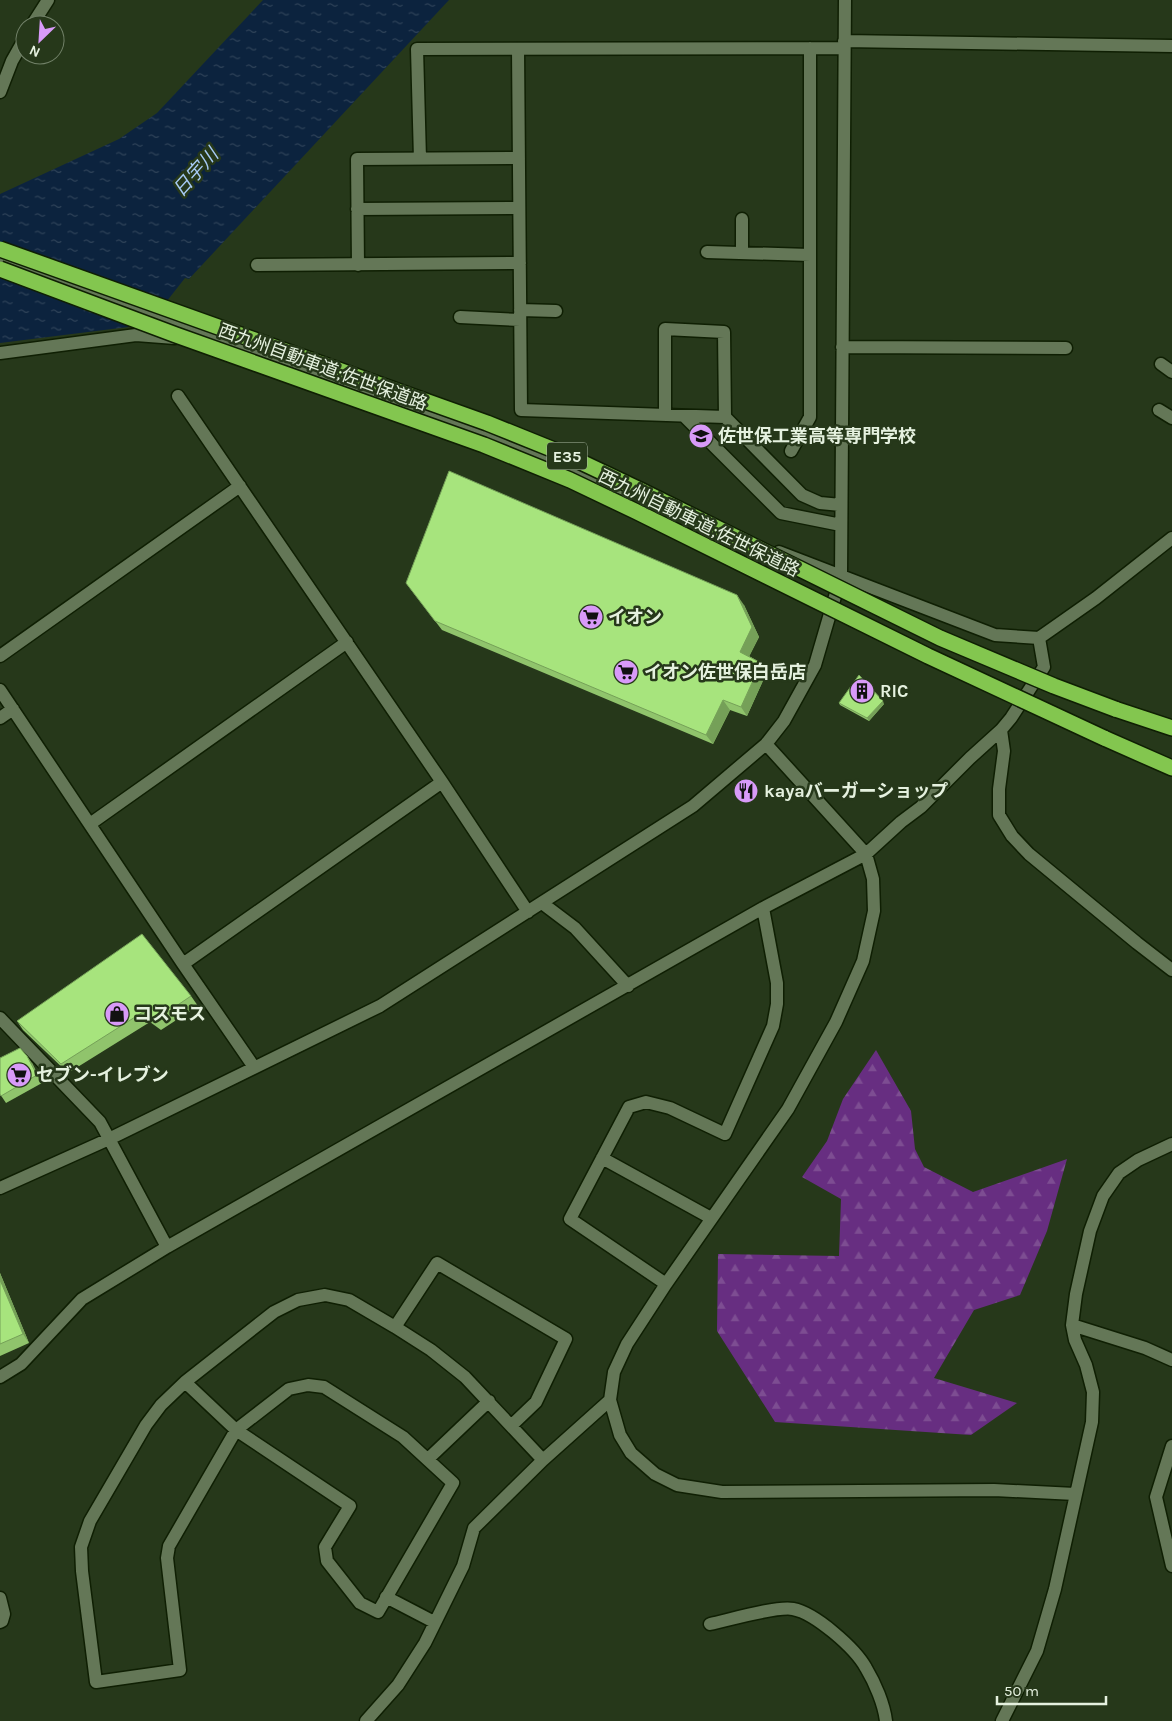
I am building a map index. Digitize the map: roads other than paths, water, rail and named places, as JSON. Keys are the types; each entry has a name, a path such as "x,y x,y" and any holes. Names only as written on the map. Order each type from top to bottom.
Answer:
{"highway":[{"name":"西九州自動車道;佐世保道路","path":"0,249 487,422 564,454 640,490 940,638 1054,686 1172,728"},
{"name":"西九州自動車道;佐世保道路","path":"0,269 176,335 484,445 570,480 910,648 1172,768"}],"street":[{"path":"38,15 48,0"},
{"path":"0,1188 109,1139 380,1006 693,806 766,744 784,721 815,665 841,576 845,0"},
{"path":"420,158 416,49 810,48 844,44 1172,46"},
{"path":"790,451 810,418 810,48"},
{"path":"518,49 521,410 725,417"},
{"path":"0,92 15,56"},
{"path":"358,265 357,159 519,158"},
{"path":"357,209 519,208"},
{"path":"742,218 742,253"},
{"path":"707,252 810,255"},
{"path":"0,262 228,341 602,481 996,635 1039,638 1096,598 1172,538"},
{"path":"257,265 520,263"},
{"path":"460,317 520,315 556,311"},
{"path":"665,415 666,329 724,332 725,417 802,495 820,503 841,505"},
{"path":"0,353 136,335 228,341"},
{"path":"842,347 1066,348"},
{"path":"178,396 442,782 528,912"},
{"path":"1159,410 1172,418"},
{"path":"684,416 780,513 841,525"},
{"path":"0,656 240,486"},
{"path":"0,1377 21,1364 82,1299 166,1247 763,908 866,854 901,822 921,807 1001,730 1011,718 1044,667 1039,638"},
{"path":"90,824 347,642"},
{"path":"0,690 254,1067"},
{"path":"0,718 13,709"},
{"path":"1001,730 1004,751 999,789 999,815 1012,836 1029,854 1172,970"},
{"path":"766,744 866,854 873,879 874,911 863,961 836,1022 788,1109 666,1284 627,1344 614,1372 610,1400 620,1435 631,1453 654,1474 677,1486 722,1492 994,1490 1076,1494"},
{"path":"183,964 442,782"},
{"path":"542,903 575,928 628,986"},
{"path":"666,1284 570,1219 629,1107 646,1102 670,1108 724,1134 773,1026 777,1004 777,982 763,908"},
{"path":"0,1018 100,1122 166,1247"},
{"path":"1002,1721 1037,1651 1055,1589 1092,1422 1093,1392 1086,1365 1075,1340 1072,1326 1076,1294 1090,1231 1103,1196 1119,1173 1138,1160 1172,1144"},
{"path":"602,1158 712,1218"},
{"path":"395,1326 437,1263 566,1339 536,1402 512,1425"},
{"path":"185,1382 236,1430 350,1506 325,1547 327,1561 360,1603 378,1612 453,1484 403,1437 324,1387 308,1385 288,1389 236,1430 169,1546 167,1558 180,1670 96,1682 82,1570 81,1547 90,1521 146,1425 161,1405 185,1382 274,1312 298,1300 325,1295 349,1300 395,1326 431,1350 465,1377 544,1460"},
{"path":"1072,1326 1146,1348 1172,1360"},
{"path":"366,1721 398,1685 424,1643 463,1566 474,1528 544,1460 610,1400"},
{"path":"428,1459 489,1401"},
{"path":"1172,1446 1156,1497 1172,1566"},
{"path":"386,1597 434,1622"},
{"path":"0,1598 4,1614 0,1622"},
{"path":"710,1624 780,1609 794,1609 820,1621 848,1645 866,1667 885,1710 886,1721"}],"water":[{"name":"日宇川","path":"263,0 449,0 189,279 185,278 152,320 128,327 0,343 0,194 119,139 157,113"}],"place":[{"name":"佐世保工業高等専門学校","path":"701,436"},
{"name":"イオン","path":"591,617"},
{"name":"イオン佐世保白岳店","path":"626,672"},
{"name":"RIC","path":"862,691"},
{"name":"kayaバーガーショップ","path":"746,791"},
{"name":"コスモス","path":"117,1014"},
{"name":"セブン-イレブン","path":"19,1075"}]}
